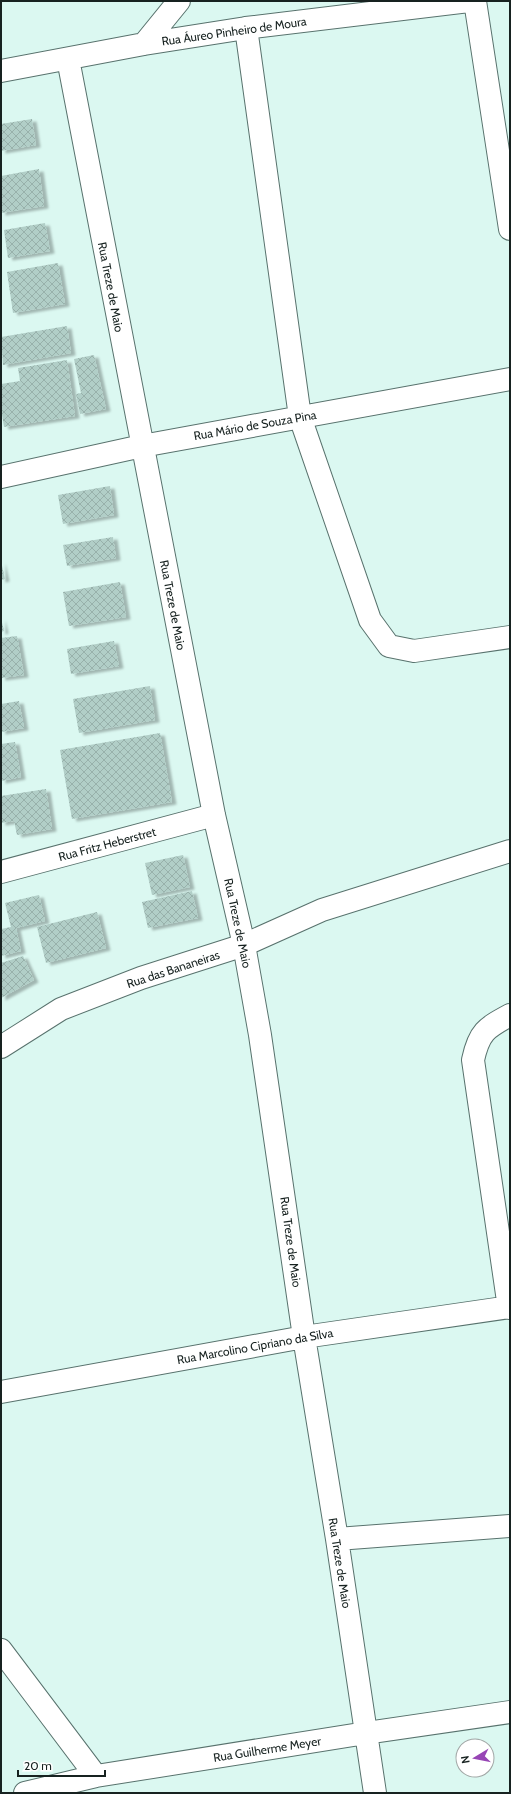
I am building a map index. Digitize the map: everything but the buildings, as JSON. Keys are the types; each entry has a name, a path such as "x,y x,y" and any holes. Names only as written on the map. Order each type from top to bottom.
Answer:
{"street":[{"path":"144,44 179,1"},
{"name":"Rua Áureo Pinheiro de Moura","path":"1,71 144,44 246,28 469,1"},
{"path":"475,1 510,229"},
{"path":"246,28 300,417 370,620 389,646 414,651 510,637"},
{"name":"Rua Treze de Maio","path":"68,58 214,815 244,946 262,1042 304,1337 337,1539 375,1793"},
{"name":"Rua Mário de Souza Pina","path":"1,477 142,446 510,379"},
{"name":"Rua Fritz Heberstret","path":"1,872 214,815"},
{"name":"Rua das Bananeiras","path":"1,1047 61,1009 141,978 244,946 322,910 510,851"},
{"path":"509,1307 473,1060 477,1043 490,1025 510,1015"},
{"name":"Rua Marcolino Cipriano da Silva","path":"1,1392 304,1337 509,1307"},
{"path":"337,1539 510,1526"},
{"path":"1,1650 96,1776"},
{"name":"Rua Guilherme Meyer","path":"25,1793 96,1776 366,1733 510,1712"}]}
